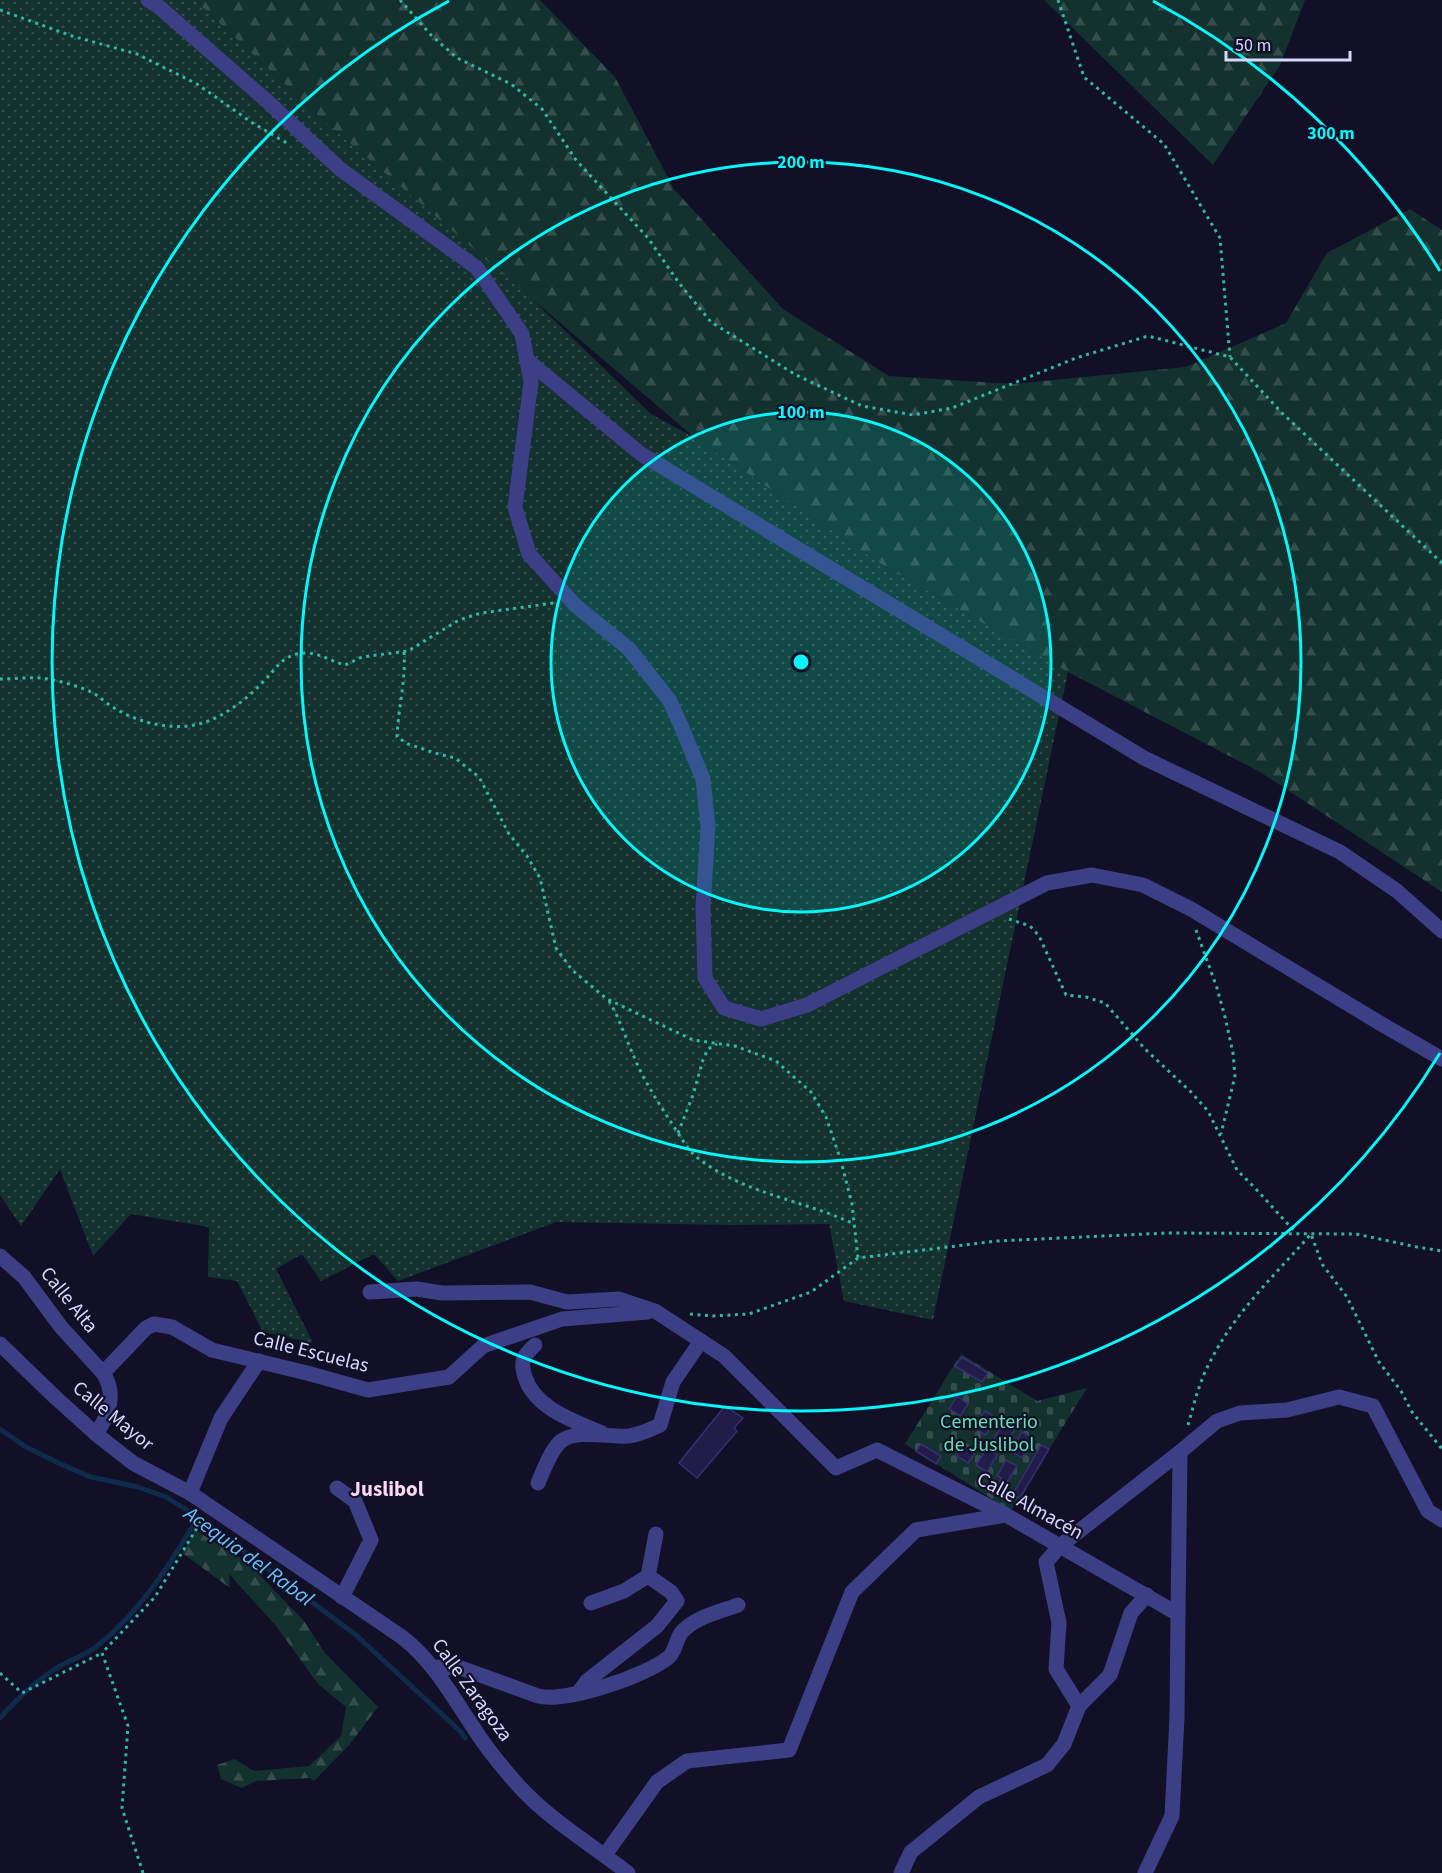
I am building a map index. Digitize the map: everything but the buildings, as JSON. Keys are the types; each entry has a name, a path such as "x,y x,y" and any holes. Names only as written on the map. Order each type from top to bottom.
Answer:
{"street":[{"path":"148,0 158,6 267,101 340,169 477,268 522,334 531,382 515,507 529,554 569,598 629,649 670,701 703,779 708,827 703,906 705,978 724,1008 761,1019 807,1005 1047,883 1092,875 1143,885 1191,909 1442,1059"},
{"path":"527,360 641,454 1144,758 1340,852 1397,891 1442,931"},
{"name":"Calle Alta","path":"0,1256 24,1277 61,1327 103,1373"},
{"name":"Calle Almacén","path":"370,1292 417,1289 442,1293 530,1292 567,1302 619,1299 655,1311 724,1356 836,1468 877,1450 1006,1515 1178,1614"},
{"name":"Calle Escuelas","path":"103,1373 146,1328 154,1324 172,1327 212,1350 368,1390 449,1377 483,1346 562,1319 655,1311"},
{"path":"538,1483 549,1458 561,1442 572,1436 588,1434 628,1436 646,1432 660,1425 673,1382 701,1341"},
{"name":"Calle Mayor","path":"0,1344 96,1434 134,1463 210,1506"},
{"path":"535,1345 523,1359 522,1368 527,1385 540,1401 564,1416 608,1435"},
{"path":"190,1493 221,1418 260,1361"},
{"path":"96,1434 110,1406 111,1391 103,1373"},
{"path":"1079,1706 1056,1669 1059,1623 1046,1562 1060,1546 1217,1421 1240,1413 1287,1410 1339,1397 1373,1406 1428,1510 1442,1520"},
{"path":"1146,1873 1172,1816 1177,1717 1180,1452"},
{"path":"338,1488 355,1501 370,1540 342,1596"},
{"name":"Calle Zaragoza","path":"210,1506 417,1648 450,1690 488,1750 518,1786 558,1822 628,1873"},
{"path":"605,1855 657,1782 687,1761 789,1750 852,1592 916,1530 1006,1515"},
{"path":"591,1603 624,1591 648,1576 656,1534"},
{"path":"578,1693 587,1681 657,1626 677,1601 671,1592 648,1576"},
{"path":"901,1873 911,1852 979,1797 1047,1765 1064,1744 1079,1706 1110,1675 1131,1613 1147,1595"},
{"path":"433,1667 461,1668 546,1698 560,1697 642,1672 671,1656 682,1633 689,1626 705,1617 738,1605"}],"path":[{"path":"400,0 431,35 458,58 511,84 542,109 576,160 648,238 679,283 711,322 796,375 862,406 913,415 952,408 1076,358 1148,336 1230,357 1282,413 1442,563"},
{"path":"1058,0 1084,77 1164,144 1220,238 1230,357"},
{"path":"0,10 72,36 137,54 197,84 251,122 292,147"},
{"path":"0,679 40,678 60,682 92,692 114,708 135,718 175,727 196,724 224,714 264,682 273,669 287,657 305,653 318,654 332,662 345,665 362,657 404,652 459,620 481,613 553,604 569,598"},
{"path":"404,652 405,669 397,737 408,744 455,758 479,777 509,834 527,856 540,879 556,948 572,970 607,999 693,1040 747,1049 776,1061 811,1092 825,1117 841,1161 852,1204 858,1258"},
{"path":"1191,909 1193,923 1225,1017 1233,1053 1235,1076 1221,1136"},
{"path":"988,913 1030,927 1040,936 1066,995 1086,997 1105,1003 1145,1048 1208,1111 1237,1170 1296,1233"},
{"path":"607,999 614,1009 640,1072 678,1133 697,1157 735,1180 777,1198 834,1215 854,1224"},
{"path":"678,1133 693,1095 703,1060 708,1049 718,1044"},
{"path":"690,1314 713,1316 749,1314 811,1292 858,1258 997,1240 1168,1233 1356,1234 1417,1248 1442,1251"},
{"path":"1311,1234 1322,1264 1347,1297 1379,1362 1401,1391 1412,1412 1442,1449"},
{"path":"1180,1452 1198,1390 1209,1363 1232,1325 1311,1234"},
{"path":"0,1673 22,1693 102,1653 155,1597 198,1526"},
{"path":"102,1653 129,1726 122,1808 143,1873"}],"green space":[{"path":"0,0 195,0 324,121 522,289 651,414 695,438 886,567 1068,672 933,1320 844,1301 829,1224 556,1222 398,1281 374,1254 321,1281 302,1254 276,1269 313,1343 263,1332 237,1281 208,1277 209,1227 131,1214 93,1256 60,1169 21,1226 0,1195"},
{"path":"195,0 540,0 615,77 674,189 783,309 889,376 1013,384 1186,367 1286,323 1327,253 1410,209 1442,230 1442,892 1260,772 1068,672 886,567 695,438 324,121"},
{"path":"1044,0 1305,0 1280,65 1213,165"},
{"name":"Cementerio de Juslibol","path":"961,1354 1037,1401 1087,1388 1011,1511 905,1444"},
{"path":"195,1530 247,1562 304,1621 325,1653 378,1707 350,1744 314,1781 310,1778 256,1781 242,1788 221,1779 217,1765 235,1759 254,1771 309,1766 341,1736 346,1707 318,1684 277,1627 229,1574 230,1588 182,1553"}],"waterway":[{"name":"Acequia del Rabal","path":"0,1429 26,1447 65,1466 91,1477 138,1487 166,1497 198,1517 356,1635 465,1738"},
{"path":"0,1718 40,1680 55,1669 96,1647 127,1619 165,1570 198,1517"}],"district":[{"name":"Juslibol","path":"387,1489"}]}
